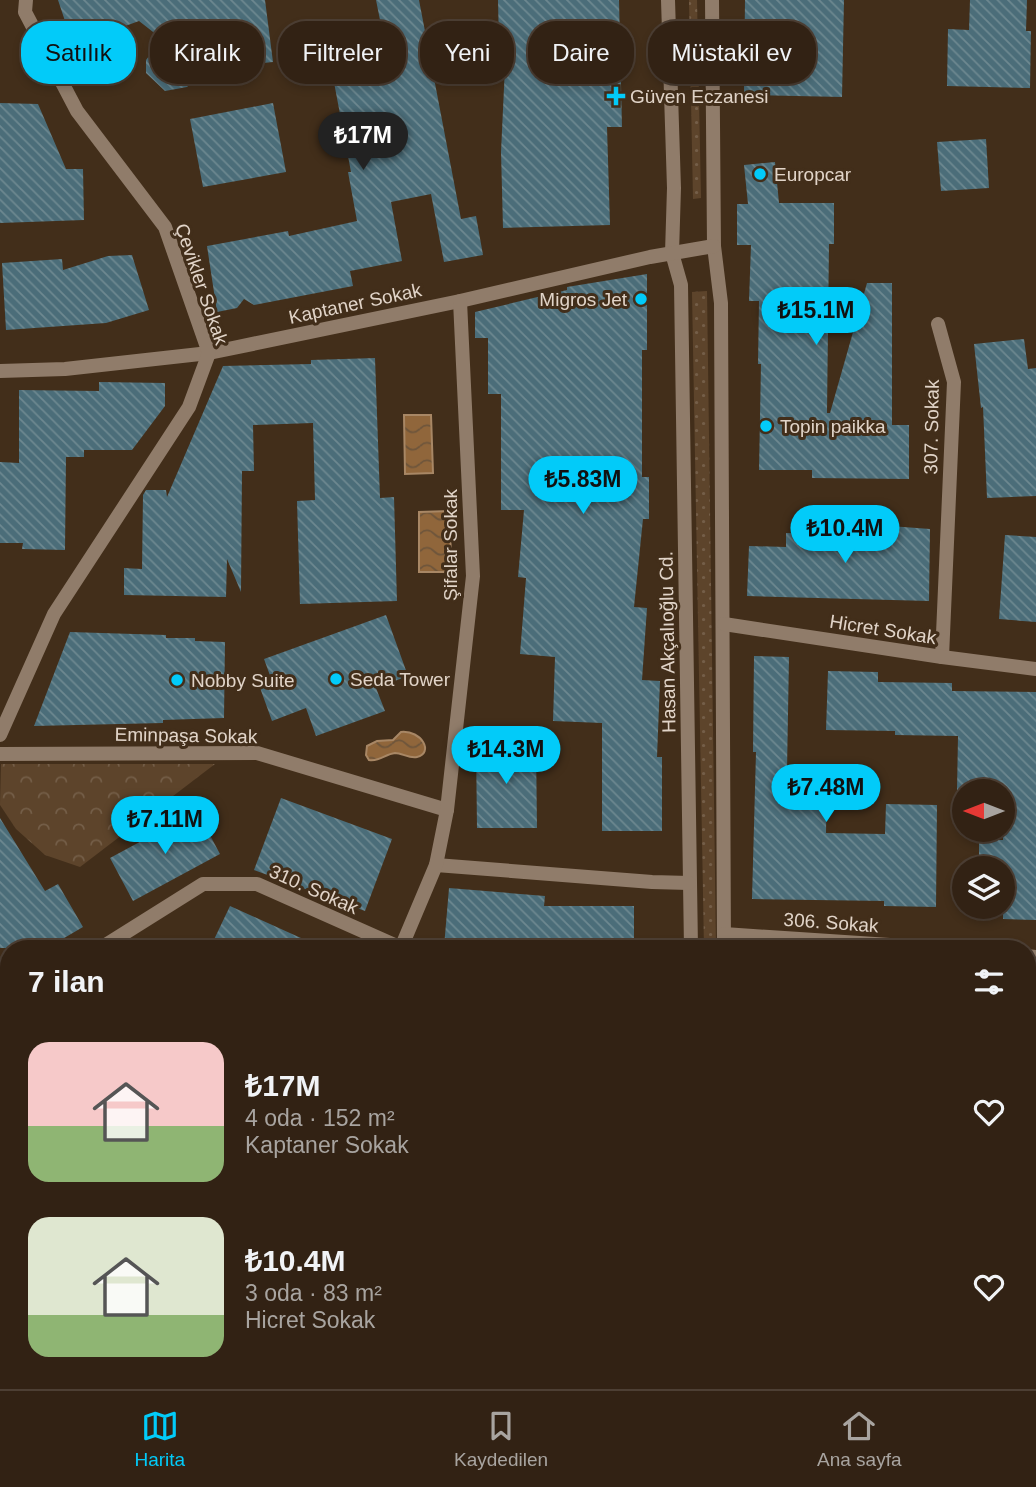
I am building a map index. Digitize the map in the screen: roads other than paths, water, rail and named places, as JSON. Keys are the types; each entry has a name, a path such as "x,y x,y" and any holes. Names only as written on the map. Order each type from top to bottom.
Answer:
{"street":[{"name":"Çevikler Sokak","path":"0,735 54,614 189,407 209,353 164,227 77,111 25,12 26,0"},
{"name":"Hasan Akçalıoğlu Cd.","path":"668,0 674,188 672,253 681,285 691,940"},
{"path":"712,0 714,246 721,303 724,940"},
{"name":"Kaptaner Sokak","path":"0,371 65,369 209,353 714,246"},
{"name":"Şifalar Sokak","path":"404,940 436,864 447,810 473,576 460,301"},
{"name":"307. Sokak","path":"938,324 954,382 942,657"},
{"name":"Hicret Sokak","path":"724,624 1036,669"},
{"name":"Eminpaşa Sokak","path":"0,754 257,753 447,810"},
{"path":"436,864 689,883"},
{"name":"310. Sokak","path":"114,940 203,884 257,884 383,940"}],"water":[{"path":"404,415 431,415 433,473 405,474"},
{"path":"450,511 451,572 419,572 419,512"},
{"path":"401,732 415,734 420,738 425,747 422,755 414,757 395,753 369,760 366,755 367,746 377,741 393,740"}],"place":[{"name":"Güven Eczanesi","path":"616,96"},
{"name":"Europcar","path":"760,174"},
{"name":"Migros Jet","path":"641,299"},
{"name":"Topin paikka","path":"766,426"},
{"name":"Seda Tower","path":"336,679"},
{"name":"Nobby Suite","path":"177,680"}]}
